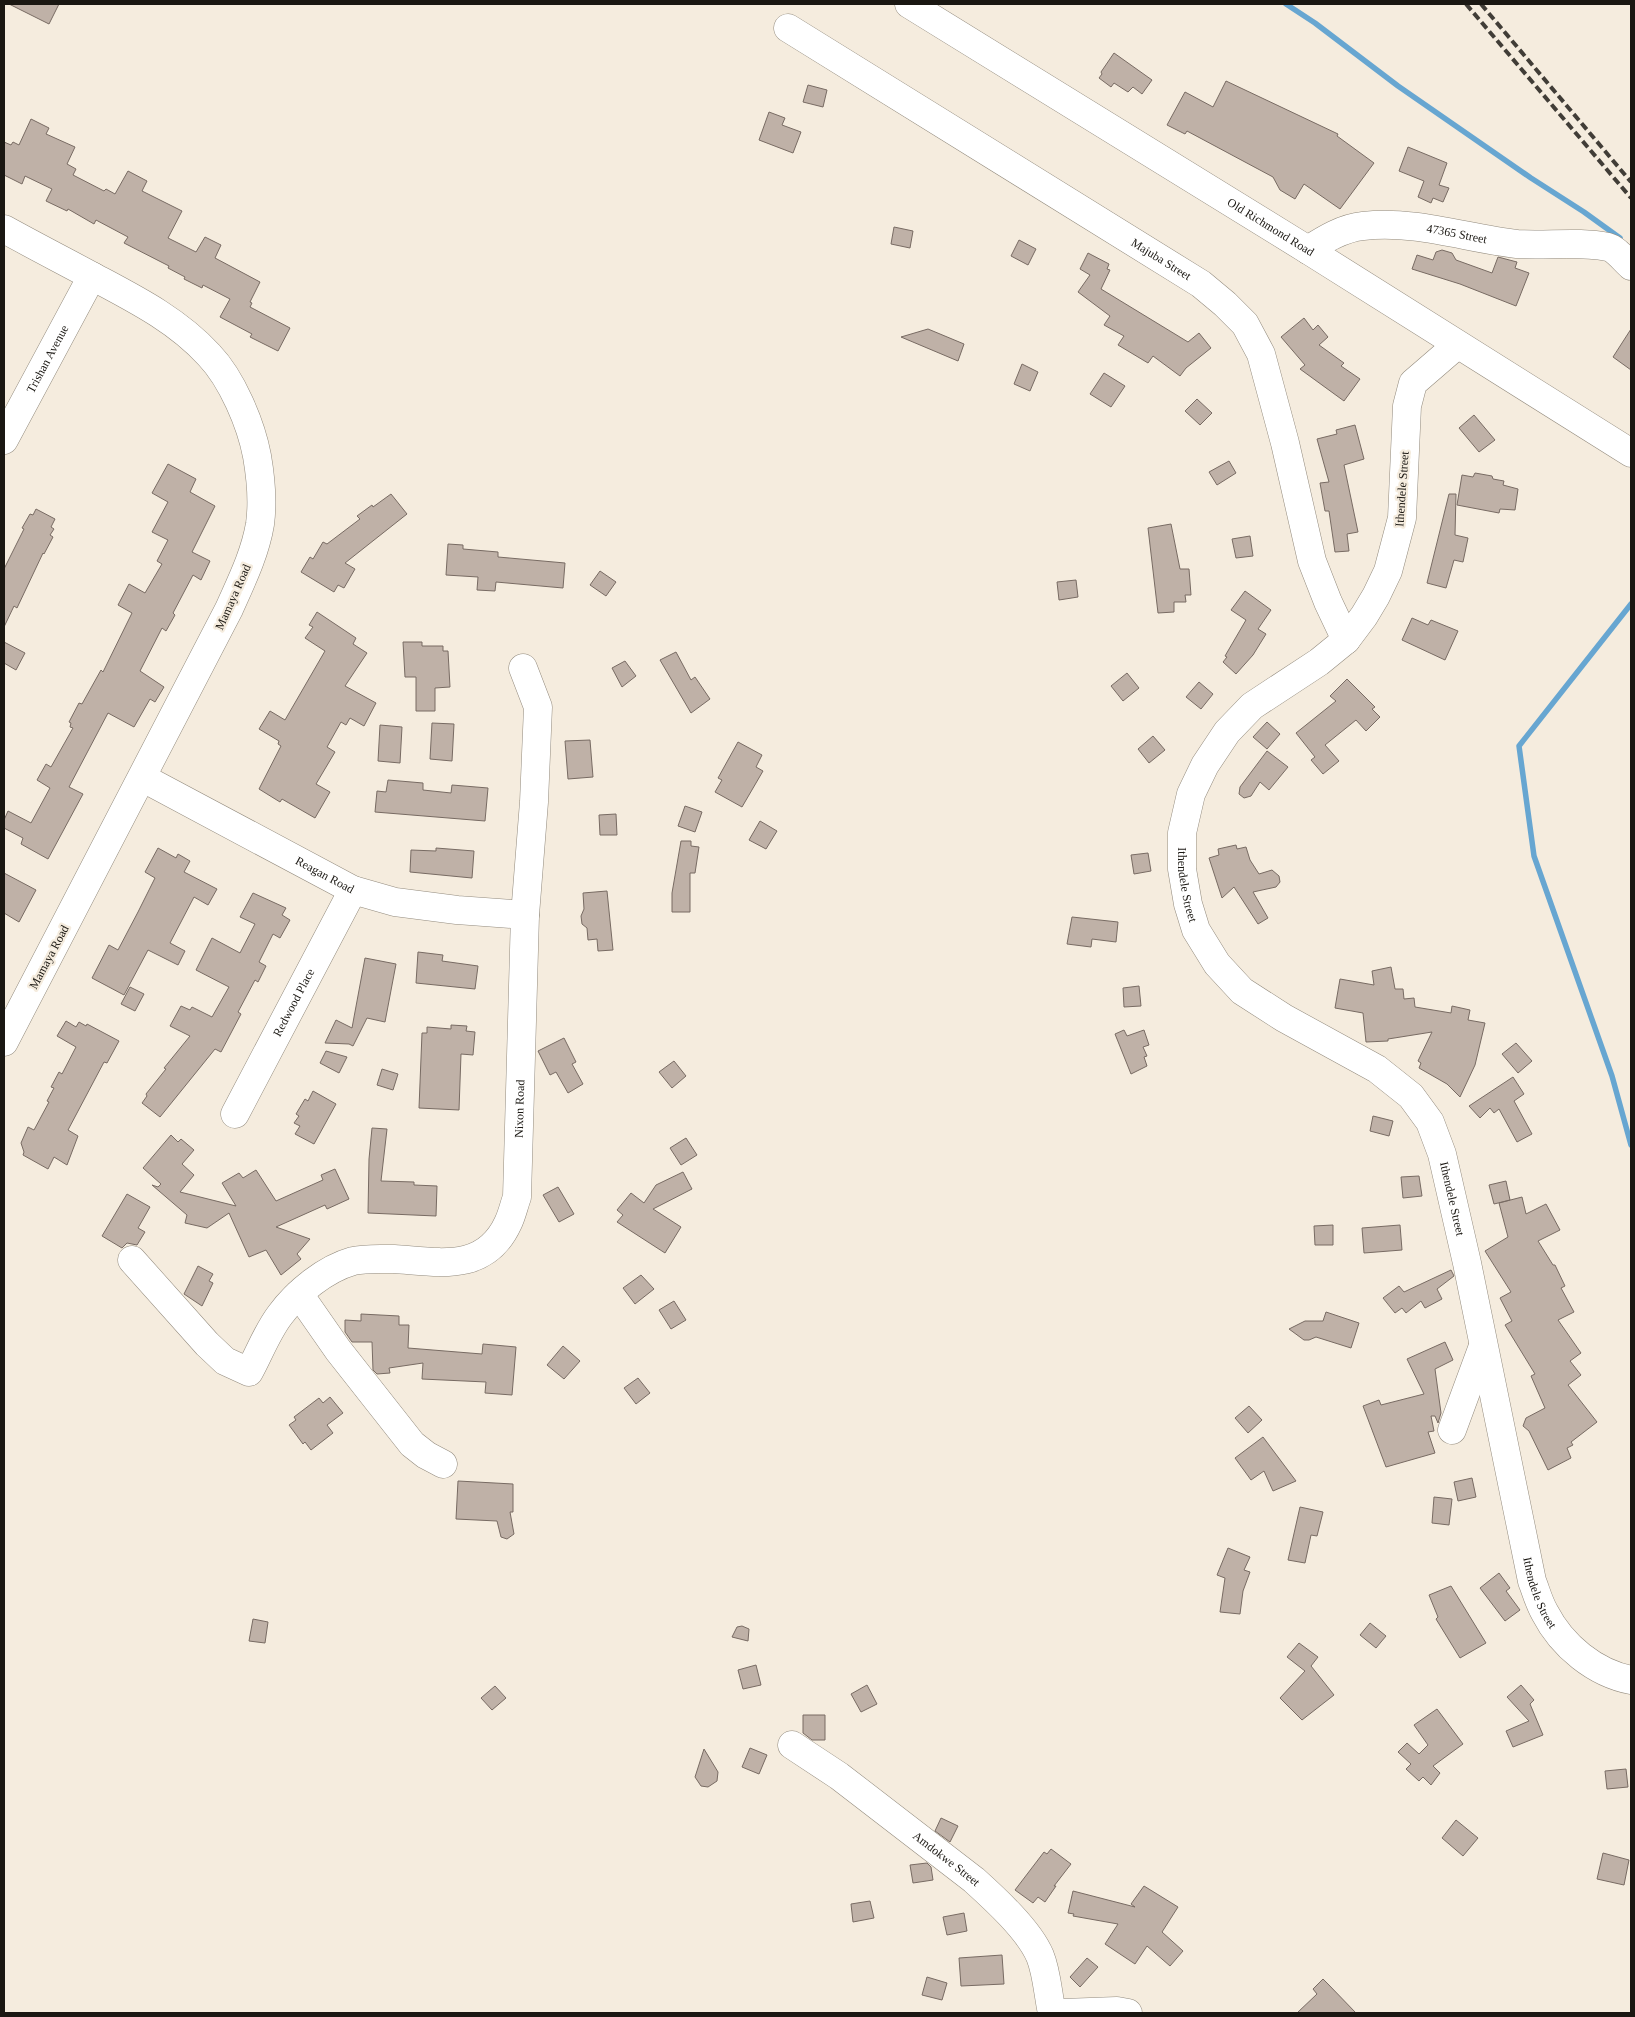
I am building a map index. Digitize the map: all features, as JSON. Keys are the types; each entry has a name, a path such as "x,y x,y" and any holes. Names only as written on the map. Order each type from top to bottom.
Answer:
{"street":[{"name":"Old Richmond Road","path":"909,4 1308,250 1631,454"},
{"name":"Majuba Street","path":"788,28 1201,284 1245,324 1261,354 1285,443 1312,562 1346,640"},
{"name":"47365 Street","path":"1308,250 1329,236 1351,228 1361,226 1415,225 1487,240 1521,244 1586,244 1611,247 1631,266"},
{"name":"Mamaya Road","path":"4,229 138,300 186,333 211,356 229,383 246,418 254,442 260,473 262,508 260,526 252,554 230,609 4,1042"},
{"name":"Trishan Avenue","path":"4,440 92,276"},
{"name":"Ithendele Street","path":"1457,345 1413,383 1407,406 1402,518 1388,571 1376,596 1346,640 1319,662 1252,706 1227,732 1205,765 1191,794 1182,833 1182,869 1188,904 1196,930 1217,964 1242,991 1284,1018 1377,1069 1411,1096 1430,1122 1444,1163 1467,1263 1482,1346 1532,1581 1544,1613 1560,1635 1575,1651 1596,1668 1631,1680"},
{"name":"Nixon Road","path":"132,1260 207,1344 225,1361 248,1372 279,1315 299,1294 326,1272 353,1261 383,1259 458,1262 480,1255 493,1244 508,1224 516,1197 525,915 534,802 538,707 523,668"},
{"name":"Reagan Road","path":"142,778 353,890 394,902 525,915"},
{"name":"Redwood Place","path":"235,1114 353,890"},
{"path":"299,1294 338,1350 412,1444 426,1455 443,1464"},
{"name":"Ithendele Street","path":"1452,1430 1482,1346"},
{"name":"Amdokwe Street","path":"792,1744 839,1776 974,1880 992,1897 1037,1949 1041,1959 1052,2013"},
{"path":"1063,2013 1117,2011 1128,2013"}],"building":[{"path":"9,4 59,4 49,24"},
{"path":"1114,53 1152,80 1142,94 1133,87 1128,92 1114,83 1111,87 1099,78"},
{"path":"1226,81 1338,134 1337,136 1374,163 1340,209 1304,184 1295,199 1280,190 1273,177 1187,131 1185,134 1167,125 1185,92 1213,107"},
{"path":"808,85 827,90 823,107 803,102"},
{"path":"769,112 785,118 782,125 801,132 793,153 759,140"},
{"path":"31,119 49,128 46,134 75,147 67,164 76,169 73,175 104,191 106,189 115,194 128,171 147,181 142,191 182,211 168,238 196,252 205,237 221,245 215,258 260,282 250,302 252,303 250,307 290,328 278,351 250,337 252,334 220,317 230,299 203,285 202,288 184,279 185,277 168,268 169,266 124,243 128,237 96,220 94,224 68,209 67,211 46,201 52,189 25,176 22,184 4,175 4,142 11,145 13,142 19,145"},
{"path":"1408,147 1447,163 1439,185 1449,188 1443,202 1433,198 1431,203 1418,197 1424,181 1399,171"},
{"path":"894,227 913,231 910,248 891,244"},
{"path":"1019,240 1036,249 1028,265 1011,256"},
{"path":"1442,250 1452,253 1456,260 1492,273 1498,257 1517,262 1515,268 1529,273 1516,306 1460,284 1412,269 1417,255 1433,260 1436,252"},
{"path":"1088,253 1109,264 1107,269 1110,270 1101,289 1188,342 1199,333 1211,348 1186,368 1180,376 1153,356 1148,363 1118,345 1124,336 1104,325 1110,316 1078,292 1090,275 1080,269"},
{"path":"1304,318 1313,330 1318,325 1328,337 1319,345 1344,363 1341,366 1360,379 1344,401 1300,369 1305,365 1281,337"},
{"path":"928,329 964,344 958,361 901,337"},
{"path":"1631,329 1631,370 1613,357"},
{"path":"1022,364 1038,372 1030,391 1014,384"},
{"path":"1104,373 1125,386 1111,407 1090,394"},
{"path":"1197,399 1212,413 1200,425 1185,411"},
{"path":"1474,415 1495,440 1479,452 1459,428"},
{"path":"1355,425 1364,459 1344,465 1358,532 1347,534 1349,551 1335,552 1329,511 1325,511 1320,483 1329,482 1317,439 1337,434 1336,430"},
{"path":"1229,461 1236,473 1217,485 1209,472"},
{"path":"168,464 196,479 190,492 215,506 192,552 210,561 201,580 193,575 173,613 175,615 166,631 162,628 140,671 164,687 155,702 150,699 134,727 108,713 69,787 83,794 48,859 21,844 23,838 4,828 4,820 8,811 31,823 50,788 37,780 46,764 51,767 73,728 70,727 71,723 69,722 79,703 82,704 101,670 103,672 132,613 118,605 129,584 145,593 162,564 157,561 168,540 152,532 168,502 152,493"},
{"path":"1475,473 1492,476 1493,479 1504,481 1503,485 1518,489 1515,510 1500,509 1499,513 1457,505 1462,475 1473,477"},
{"path":"391,494 407,514 345,563 355,569 344,588 338,585 334,592 301,572 310,557 313,559 323,542 327,544 360,519 357,516"},
{"path":"1449,494 1456,494 1455,535 1468,538 1463,562 1454,560 1446,588 1427,583"},
{"path":"36,509 55,519 51,527 54,529 50,535 53,537 43,553 17,608 14,606 4,627 4,569 24,529 22,528 30,514 33,515"},
{"path":"1171,524 1180,569 1189,569 1191,595 1185,595 1186,602 1174,602 1174,612 1158,613 1148,528"},
{"path":"1250,536 1253,556 1236,558 1232,539"},
{"path":"448,544 463,545 463,549 498,552 498,557 565,563 563,588 496,582 495,591 477,590 478,577 446,575"},
{"path":"600,571 616,582 606,596 590,585"},
{"path":"1076,580 1078,597 1059,600 1057,582"},
{"path":"1245,591 1271,610 1258,629 1266,634 1253,655 1236,674 1223,662 1246,620 1231,610"},
{"path":"317,612 356,638 353,644 367,653 345,686 376,703 364,726 350,718 346,725 341,722 327,747 335,752 316,784 330,792 315,818 282,799 280,802 259,789 281,746 278,744 279,741 259,729 270,711 285,720 325,651 305,638 313,627 309,625"},
{"path":"1412,618 1428,625 1431,620 1458,631 1445,660 1402,640"},
{"path":"4,642 25,653 16,670 4,663"},
{"path":"403,642 422,642 422,646 443,646 443,651 448,651 450,687 435,688 435,711 416,711 416,677 405,677"},
{"path":"676,652 691,680 695,677 710,699 691,713 660,660"},
{"path":"625,661 636,676 622,687 612,668"},
{"path":"1127,673 1139,688 1123,701 1111,686"},
{"path":"1347,679 1375,707 1372,709 1380,717 1366,731 1356,720 1325,745 1339,761 1323,774 1311,760 1315,757 1296,733 1336,701 1330,696"},
{"path":"1199,682 1213,694 1201,709 1186,697"},
{"path":"1267,722 1280,734 1267,749 1253,737"},
{"path":"432,723 454,724 452,761 430,759"},
{"path":"380,725 402,727 400,763 378,761"},
{"path":"1153,736 1165,750 1149,763 1138,749"},
{"path":"590,740 593,777 568,779 565,741"},
{"path":"738,742 762,755 756,767 763,771 742,807 715,792 722,780 718,778"},
{"path":"1267,751 1288,767 1269,790 1260,782 1251,796 1244,798 1239,794 1240,787"},
{"path":"388,780 423,783 423,790 451,793 452,785 488,788 485,821 375,812 377,791 386,792"},
{"path":"685,806 702,812 695,832 678,826"},
{"path":"616,814 617,835 600,835 599,815"},
{"path":"760,821 777,831 766,849 749,840"},
{"path":"681,841 691,841 691,846 699,847 695,873 690,873 690,912 672,912 672,893"},
{"path":"1236,845 1237,849 1246,847 1250,860 1259,874 1272,870 1279,876 1280,882 1276,887 1253,892 1268,918 1258,924 1234,887 1222,898 1209,858 1219,855 1218,849"},
{"path":"158,848 176,858 178,854 190,861 184,872 217,889 208,905 194,897 170,943 185,951 178,965 148,950 124,995 92,978 109,945 118,950 138,912 155,878 145,872"},
{"path":"436,848 474,851 472,878 410,872 411,850 436,851"},
{"path":"1148,853 1151,871 1134,874 1131,855"},
{"path":"4,873 36,890 19,922 4,913"},
{"path":"607,891 613,950 598,951 597,939 588,940 587,928 582,924 581,916 584,909 583,893"},
{"path":"253,893 286,908 282,915 290,920 280,938 273,934 259,962 266,966 258,982 255,980 238,1012 241,1014 221,1052 215,1049 160,1117 142,1103 147,1096 146,1094 166,1069 164,1068 190,1036 170,1026 181,1006 190,1010 192,1007 212,1017 229,987 196,970 212,938 240,953 255,924 240,917"},
{"path":"1072,917 1118,922 1116,942 1092,939 1091,947 1067,944"},
{"path":"418,952 443,955 442,961 478,966 475,989 416,983"},
{"path":"365,958 396,964 385,1022 367,1018 353,1046 349,1044 325,1043 336,1020 352,1028"},
{"path":"1391,967 1395,989 1403,989 1404,999 1414,998 1415,1007 1451,1013 1452,1006 1470,1010 1468,1020 1485,1023 1475,1065 1460,1097 1447,1084 1419,1068 1421,1063 1418,1061 1432,1032 1388,1039 1388,1041 1366,1042 1363,1013 1335,1008 1340,979 1374,985 1372,971"},
{"path":"1139,986 1141,1006 1124,1007 1123,988"},
{"path":"130,987 144,994 135,1011 121,1004"},
{"path":"66,1021 76,1027 79,1022 86,1026 87,1024 119,1041 107,1063 104,1062 68,1130 78,1136 67,1165 54,1157 48,1169 23,1155 21,1143 28,1127 34,1130 49,1102 47,1101 54,1088 51,1087 59,1072 62,1074 76,1047 57,1036"},
{"path":"451,1025 467,1026 466,1031 475,1032 473,1055 461,1054 459,1110 419,1108 422,1033 427,1033 427,1027 451,1029"},
{"path":"1124,1030 1127,1036 1144,1030 1149,1045 1143,1047 1147,1056 1144,1057 1147,1066 1131,1074 1115,1034"},
{"path":"564,1038 576,1062 572,1064 583,1084 568,1093 556,1072 550,1075 538,1051"},
{"path":"1516,1043 1532,1061 1518,1073 1502,1054"},
{"path":"326,1051 347,1057 339,1073 320,1063"},
{"path":"674,1061 686,1076 672,1088 659,1072"},
{"path":"382,1069 398,1074 393,1090 377,1085"},
{"path":"1513,1077 1524,1094 1514,1101 1532,1134 1517,1142 1499,1109 1494,1113 1490,1108 1480,1118 1469,1106"},
{"path":"313,1091 336,1104 314,1144 295,1134 300,1126 294,1123 299,1116 296,1114 305,1099 308,1101"},
{"path":"1373,1116 1393,1121 1389,1136 1370,1131"},
{"path":"372,1128 387,1129 381,1181 414,1182 414,1185 437,1186 436,1216 368,1213 369,1159"},
{"path":"171,1135 178,1142 181,1139 194,1150 182,1164 194,1175 180,1192 236,1206 222,1183 239,1173 243,1178 256,1170 276,1201 323,1180 321,1175 335,1169 349,1199 327,1209 325,1205 276,1227 310,1239 297,1254 301,1259 281,1275 266,1250 249,1257 229,1213 207,1228 185,1223 187,1215 152,1185 158,1187 161,1184 143,1168"},
{"path":"686,1138 697,1155 681,1165 670,1148"},
{"path":"683,1172 692,1189 653,1209 681,1227 665,1253 617,1222 623,1215 617,1210 631,1193 644,1203 656,1185"},
{"path":"1419,1176 1422,1196 1403,1198 1401,1177"},
{"path":"1506,1181 1510,1200 1494,1204 1489,1185"},
{"path":"558,1187 574,1214 559,1222 543,1195"},
{"path":"127,1194 150,1207 138,1228 145,1232 137,1245 127,1243 122,1248 102,1236"},
{"path":"1522,1197 1526,1214 1546,1204 1560,1230 1538,1241 1553,1265 1555,1265 1565,1286 1561,1288 1574,1312 1558,1320 1581,1353 1570,1361 1581,1375 1568,1385 1597,1422 1571,1442 1573,1445 1567,1448 1571,1458 1548,1470 1529,1431 1523,1426 1526,1418 1545,1408 1531,1376 1535,1374 1505,1325 1512,1321 1500,1298 1511,1292 1485,1251 1508,1237 1499,1203"},
{"path":"1333,1225 1333,1245 1315,1245 1314,1226"},
{"path":"1400,1225 1402,1250 1364,1253 1362,1228"},
{"path":"198,1266 213,1274 209,1281 213,1283 202,1306 184,1294"},
{"path":"1451,1270 1454,1276 1437,1289 1442,1299 1425,1308 1421,1301 1406,1313 1402,1308 1395,1313 1383,1298 1399,1286 1404,1292"},
{"path":"641,1275 654,1289 635,1304 623,1288"},
{"path":"674,1301 686,1320 671,1329 659,1310"},
{"path":"1326,1312 1359,1323 1351,1348 1316,1337 1304,1340 1289,1329 1305,1321 1323,1321"},
{"path":"361,1314 399,1316 399,1325 409,1325 408,1348 482,1354 483,1344 516,1347 512,1395 485,1393 486,1382 422,1379 423,1363 389,1368 390,1373 377,1374 373,1370 372,1342 352,1342 345,1332 345,1320 361,1321"},
{"path":"1445,1342 1453,1360 1435,1369 1441,1413 1438,1423 1435,1416 1431,1416 1434,1431 1428,1432 1435,1453 1386,1467 1363,1406 1379,1400 1381,1405 1424,1394 1407,1359"},
{"path":"563,1346 580,1361 564,1379 547,1365"},
{"path":"638,1378 650,1393 636,1404 624,1388"},
{"path":"330,1397 343,1413 327,1425 333,1433 311,1450 305,1442 303,1444 289,1425 296,1420 294,1417 319,1398 323,1403"},
{"path":"1249,1406 1262,1420 1248,1433 1235,1418"},
{"path":"1263,1437 1296,1481 1273,1491 1264,1471 1251,1480 1235,1458"},
{"path":"1472,1478 1476,1497 1458,1501 1454,1482"},
{"path":"458,1481 513,1484 513,1512 510,1512 514,1534 507,1539 501,1537 497,1521 456,1519"},
{"path":"1434,1497 1452,1499 1449,1525 1432,1523"},
{"path":"1300,1507 1323,1512 1317,1536 1311,1535 1305,1563 1288,1560"},
{"path":"1228,1548 1250,1557 1244,1570 1250,1572 1243,1591 1240,1614 1220,1612 1225,1578 1217,1575"},
{"path":"1499,1573 1510,1588 1506,1591 1520,1610 1505,1621 1480,1588"},
{"path":"1451,1586 1486,1643 1460,1658 1436,1619 1438,1617 1429,1595"},
{"path":"253,1619 268,1622 265,1643 249,1641"},
{"path":"1370,1623 1386,1636 1376,1648 1360,1635"},
{"path":"742,1626 749,1629 748,1641 732,1637 737,1627"},
{"path":"1299,1643 1318,1657 1311,1666 1334,1695 1302,1720 1280,1698 1305,1671 1287,1657"},
{"path":"756,1665 761,1685 743,1689 738,1670"},
{"path":"867,1685 877,1704 861,1712 851,1694"},
{"path":"1521,1685 1534,1700 1530,1704 1543,1735 1513,1747 1506,1731 1529,1721 1507,1697"},
{"path":"495,1686 506,1698 492,1710 481,1698"},
{"path":"1437,1709 1463,1744 1433,1766 1440,1773 1431,1785 1423,1777 1419,1781 1406,1769 1411,1764 1398,1752 1407,1743 1419,1754 1428,1745 1414,1725"},
{"path":"803,1715 825,1715 825,1740 812,1740 803,1733"},
{"path":"750,1748 767,1755 759,1774 742,1767"},
{"path":"704,1749 718,1772 717,1781 708,1787 701,1786 695,1777"},
{"path":"1626,1769 1628,1787 1607,1789 1605,1771"},
{"path":"941,1818 958,1826 950,1842 935,1831"},
{"path":"1456,1820 1478,1838 1463,1856 1442,1838"},
{"path":"1051,1849 1071,1864 1054,1886 1056,1886 1045,1902 1038,1897 1033,1903 1015,1890 1044,1852 1047,1854"},
{"path":"1603,1853 1629,1860 1624,1885 1597,1879"},
{"path":"927,1863 931,1867 933,1880 913,1883 910,1865"},
{"path":"1144,1886 1178,1907 1162,1932 1183,1951 1170,1966 1147,1946 1135,1964 1105,1944 1118,1924 1073,1916 1074,1914 1068,1913 1073,1891 1135,1907 1131,1904"},
{"path":"870,1901 874,1918 853,1922 851,1904"},
{"path":"964,1913 967,1931 947,1935 943,1917"},
{"path":"1002,1955 1004,1984 961,1986 959,1958"},
{"path":"1087,1958 1098,1967 1080,1987 1070,1977"},
{"path":"927,1977 947,1983 942,2000 922,1995"},
{"path":"1323,1979 1356,2013 1297,2013 1317,1994 1313,1989"}],"waterway":[{"path":"1286,4 1315,23 1398,86 1620,238"},
{"path":"1631,604 1519,746 1534,856 1612,1076 1631,1145"}],"railway":[{"path":"1466,4 1631,198"},
{"path":"1481,4 1631,182"}]}
